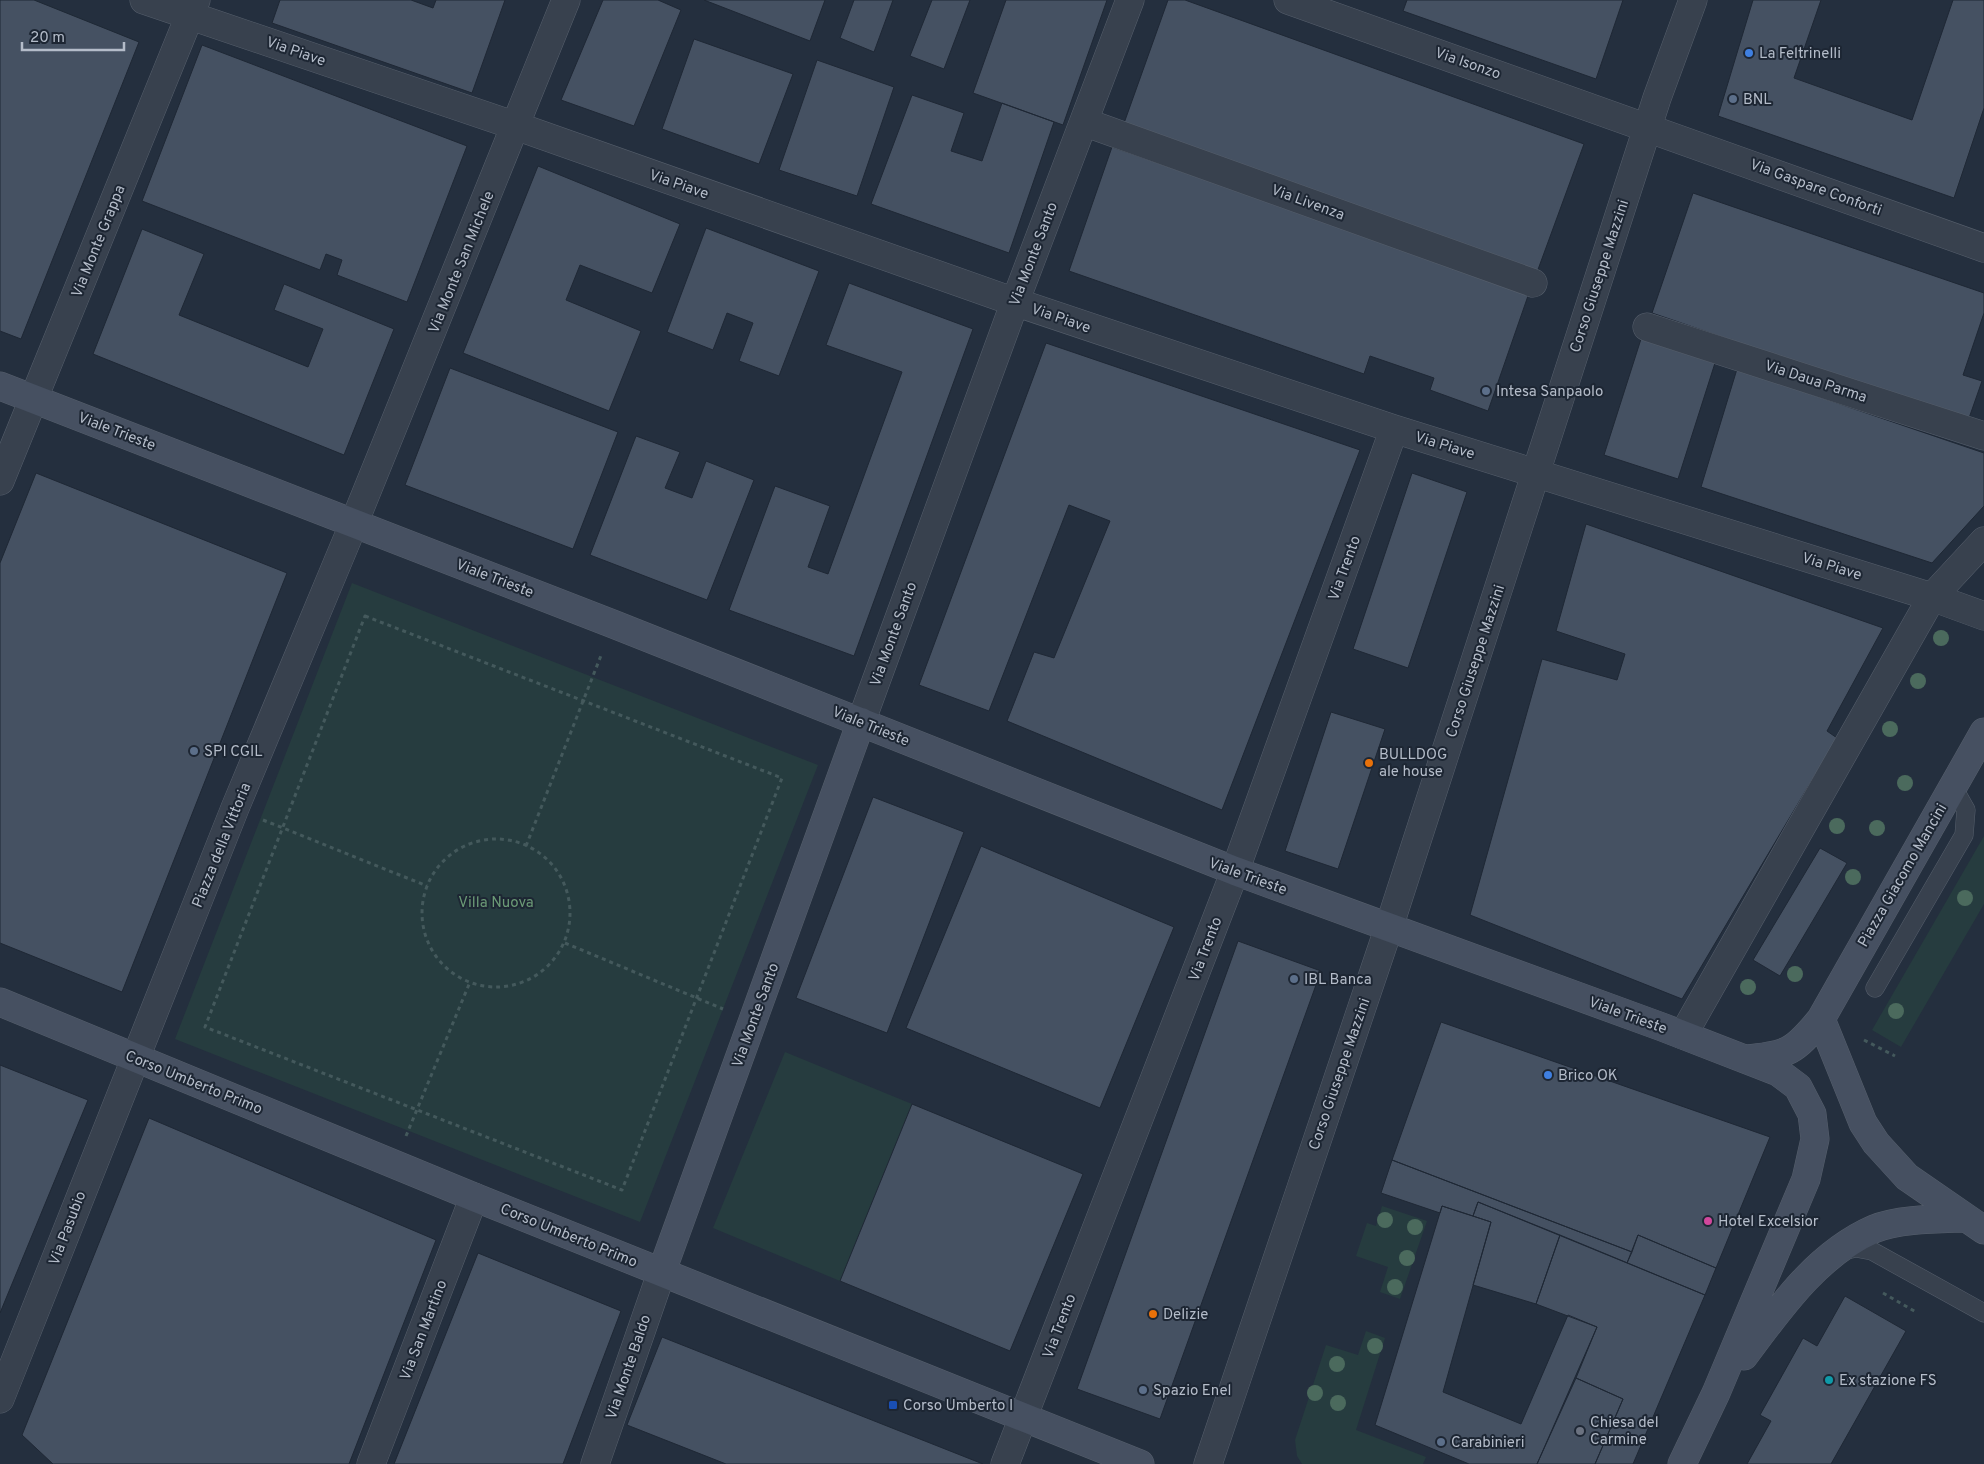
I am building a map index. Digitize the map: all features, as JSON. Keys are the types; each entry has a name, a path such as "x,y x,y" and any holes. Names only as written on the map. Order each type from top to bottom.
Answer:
{"street":[{"name":"Via Piave","path":"144,0 193,8 516,126 1015,302 1394,429 1932,597 1984,616"},
{"name":"Via Monte San Michele","path":"354,523 566,0"},
{"name":"Via Monte Santo","path":"662,1271 1015,302 1130,0"},
{"name":"Via Isonzo","path":"1288,0 1647,126"},
{"name":"Corso Giuseppe Mazzini","path":"1208,1464 1389,927 1647,126 1693,0"},
{"name":"Via Monte Grappa","path":"0,481 193,8"},
{"name":"Via Livenza","path":"1084,122 1533,283"},
{"name":"Via Gaspare Conforti","path":"1647,126 1984,248"},
{"name":"Via Daua Parma","path":"1647,327 1984,436"},
{"name":"Viale Trieste","path":"0,386 613,624 1235,872 1683,1035 1778,1072 1798,1087 1812,1114 1815,1139 1806,1179 1716,1393"},
{"name":"Via Trento","path":"1005,1464 1235,872 1394,429"},
{"name":"Piazza della Vittoria","path":"134,1057 354,523"},
{"path":"1683,1035 1932,597 1984,541"},
{"name":"Piazza Giacomo Mancini","path":"1746,1059 1774,1057 1800,1045 1821,1019 1984,732"},
{"name":"Corso Umberto Primo","path":"0,1002 474,1197 1140,1464"},
{"path":"1821,1019 1863,1123 1876,1143 1907,1177 1974,1224"},
{"name":"Via Pasubio","path":"0,1399 134,1057"},
{"name":"Via San Martino","path":"371,1464 474,1197"},
{"path":"1682,1464 1716,1393 1788,1299 1832,1253 1874,1228 1918,1220 1974,1224"},
{"name":"Via Monte Baldo","path":"595,1464 662,1271"}],"lane":[{"path":"1875,988 1964,835 1966,810 1953,786"},
{"path":"1832,1253 1856,1248 1872,1251 1984,1314"}],"path":[{"path":"365,616 583,701 782,778 622,1190 205,1027 365,616"},
{"path":"526,846 613,624"},
{"path":"235,808 427,886"},
{"path":"490,838 515,841 526,846 538,852 556,870 568,893 570,918 565,942 550,964 530,979 506,987 480,986 458,977 440,962 427,942 421,920 423,896 431,874 447,856 467,844 490,838"},
{"path":"565,942 752,1021"},
{"path":"395,1164 470,982"},
{"path":"1883,1293 1916,1312"}],"green space":[{"name":"Villa Nuova","path":"352,583 818,765 640,1222 175,1039"},
{"path":"1984,836 1984,904 1901,1047 1872,1030"},
{"path":"785,1052 912,1104 840,1281 713,1228"},
{"path":"1382,1206 1427,1221 1400,1299 1380,1292 1388,1267 1356,1256 1367,1223 1376,1226"},
{"path":"1366,1331 1385,1338 1356,1430 1426,1457 1423,1464 1302,1464 1297,1456 1295,1440 1326,1345 1358,1355"}],"building":[{"path":"0,0 34,0 139,42 21,339 0,331"},
{"path":"280,0 411,0 433,8 436,0 505,0 472,93 272,23"},
{"path":"603,0 658,0 681,10 634,126 561,100"},
{"path":"704,0 825,0 810,41"},
{"path":"854,0 893,0 874,52 840,38"},
{"path":"932,0 970,0 944,69 910,56"},
{"path":"1006,0 1107,0 1063,125 973,93"},
{"path":"1168,0 1185,0 1584,144 1536,275 1123,126"},
{"path":"1407,0 1623,0 1596,79 1403,11"},
{"path":"1753,0 1821,0 1794,78 1912,120 1953,0 1984,0 1984,108 1954,198 1718,116"},
{"path":"694,39 793,74 759,164 662,129"},
{"path":"202,45 467,146 407,302 337,275 342,260 326,254 320,270 142,201"},
{"path":"817,60 894,87 857,196 779,170"},
{"path":"912,95 964,113 951,151 982,161 1002,103 1054,122 1009,253 871,204"},
{"path":"1112,147 1529,293 1488,411 1430,390 1434,378 1370,356 1364,374 1069,271"},
{"path":"538,166 680,224 652,293 580,265 566,300 641,331 609,411 463,353"},
{"path":"1693,193 1984,293 1984,313 1963,375 1982,381 1968,421 1652,313"},
{"path":"706,228 819,271 779,376 739,361 753,323 727,313 713,350 667,332"},
{"path":"142,229 204,254 179,315 308,367 323,329 274,310 284,284 394,329 344,455 93,354"},
{"path":"849,283 973,329 854,656 729,610 775,486 830,506 808,567 828,574 902,372 826,345"},
{"path":"1641,339 1715,363 1678,479 1604,455"},
{"path":"1046,343 1360,450 1222,810 1007,721 1034,652 1054,658 1110,521 1069,505 989,711 919,685"},
{"path":"450,368 618,432 573,549 405,485"},
{"path":"1737,369 1984,453 1984,506 1932,563 1701,487"},
{"path":"636,436 680,452 665,488 692,498 706,461 754,480 707,600 590,555"},
{"path":"36,473 287,573 122,992 0,943 0,563"},
{"path":"1412,473 1467,492 1408,668 1353,649"},
{"path":"1586,524 1883,628 1827,731 1837,738 1682,999 1470,915 1542,659 1617,680 1625,654 1556,631"},
{"path":"1331,712 1385,729 1338,869 1285,851"},
{"path":"873,797 964,832 887,1033 796,998"},
{"path":"981,846 1174,927 1100,1108 906,1028"},
{"path":"1820,848 1847,863 1780,976 1753,960"},
{"path":"1238,941 1321,971 1160,1419 1077,1389"},
{"path":"1441,1022 1770,1137 1716,1268 1638,1235 1632,1252 1392,1160"},
{"path":"0,1065 88,1100 0,1313"},
{"path":"912,1104 1083,1174 1010,1351 840,1281"},
{"path":"149,1118 436,1240 349,1464 53,1464 22,1435"},
{"path":"1392,1160 1632,1252 1627,1263 1478,1202 1473,1216 1442,1206 1440,1213 1381,1193"},
{"path":"1478,1202 1560,1235 1536,1304 1473,1285 1491,1222 1473,1216"},
{"path":"1442,1206 1491,1222 1443,1392 1521,1424 1568,1315 1597,1327 1537,1464 1469,1464 1375,1425"},
{"path":"1560,1235 1705,1295 1633,1464 1595,1464 1623,1399 1576,1378 1597,1327 1536,1304"},
{"path":"1638,1235 1716,1268 1705,1295 1627,1263"},
{"path":"478,1253 621,1311 563,1464 394,1464"},
{"name":"Ex stazione FS","path":"1845,1296 1906,1331 1831,1464 1747,1464 1771,1421 1760,1415 1803,1338 1817,1346"},
{"path":"662,1337 983,1464 726,1464 627,1425"},
{"name":"Chiesa del Carmine","path":"1576,1378 1623,1399 1595,1464 1537,1464"}],"place":[{"name":"La Feltrinelli","path":"1749,53"},
{"name":"BNL","path":"1733,99"},
{"name":"Intesa Sanpaolo","path":"1486,391"},
{"name":"SPI CGIL","path":"194,751"},
{"name":"BULLDOG ale house","path":"1369,763"},
{"name":"IBL Banca","path":"1294,979"},
{"name":"Brico OK","path":"1548,1075"},
{"name":"Hotel Excelsior","path":"1708,1221"},
{"name":"Delizie","path":"1153,1314"},
{"name":"Ex stazione FS","path":"1829,1380"},
{"name":"Spazio Enel","path":"1143,1390"},
{"name":"Corso Umberto I","path":"893,1405"},
{"name":"Chiesa del Carmine","path":"1580,1431"},
{"name":"Carabinieri","path":"1441,1442"}]}
